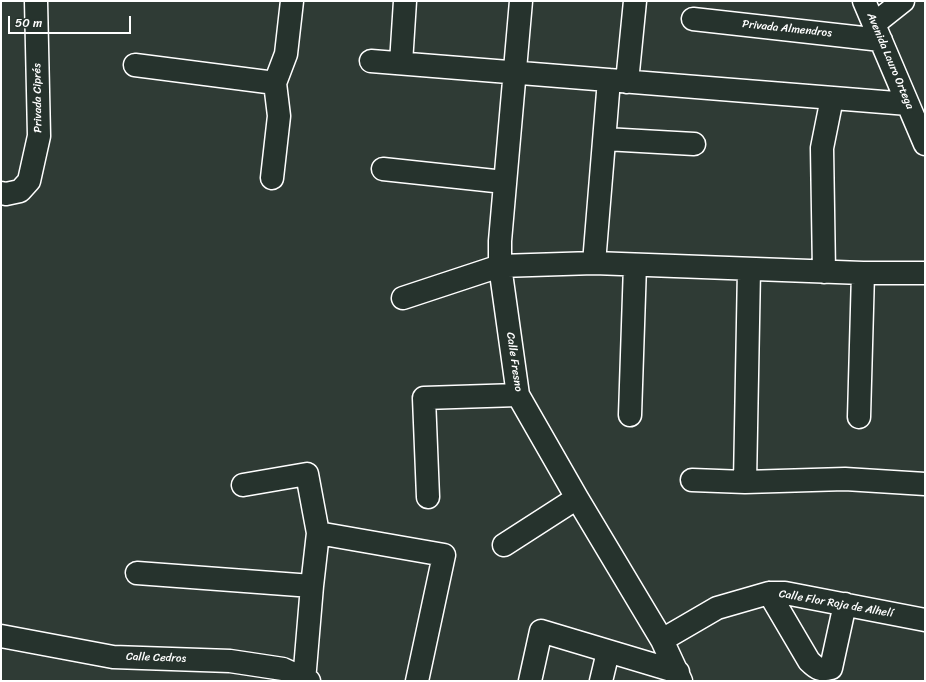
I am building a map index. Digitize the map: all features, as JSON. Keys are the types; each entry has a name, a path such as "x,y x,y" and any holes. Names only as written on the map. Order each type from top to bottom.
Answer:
{"street":[{"name":"Privada Ciprés","path":"10,192 29,181 39,136 36,1"},
{"path":"272,178 279,116 275,83 286,54 292,1"},
{"path":"401,63 405,1"},
{"name":"Calle Fresno","path":"521,1 500,241 500,266 518,396 662,640 680,677"},
{"path":"594,263 604,139 635,1"},
{"name":"Avenida Lauro Ortega","path":"864,1 925,144"},
{"path":"877,32 903,1"},
{"name":"Privada Almendros","path":"693,18 877,32"},
{"path":"371,61 908,104"},
{"path":"135,65 275,83"},
{"path":"824,272 822,148 832,98"},
{"path":"604,139 694,144"},
{"path":"383,169 504,182"},
{"path":"403,298 500,266 594,263 824,272 925,274"},
{"path":"630,415 635,265"},
{"path":"745,482 749,269"},
{"path":"858,417 863,273"},
{"path":"428,497 424,398 518,396"},
{"path":"243,484 307,474 318,533 312,586 306,681"},
{"path":"692,480 745,482 845,479 925,484"},
{"path":"504,545 577,498"},
{"path":"318,533 444,555 417,681"},
{"path":"137,573 312,586"},
{"path":"769,593 809,661 815,667 824,670 831,668 845,604"},
{"name":"Calle Flor Roja de Alhelí","path":"662,640 717,608 769,593 785,593 925,620"},
{"path":"530,681 541,631 680,677"},
{"name":"Calle Cedros","path":"1,636 112,657 230,661 245,663 283,669 306,681"},
{"path":"601,681 608,652"}]}
